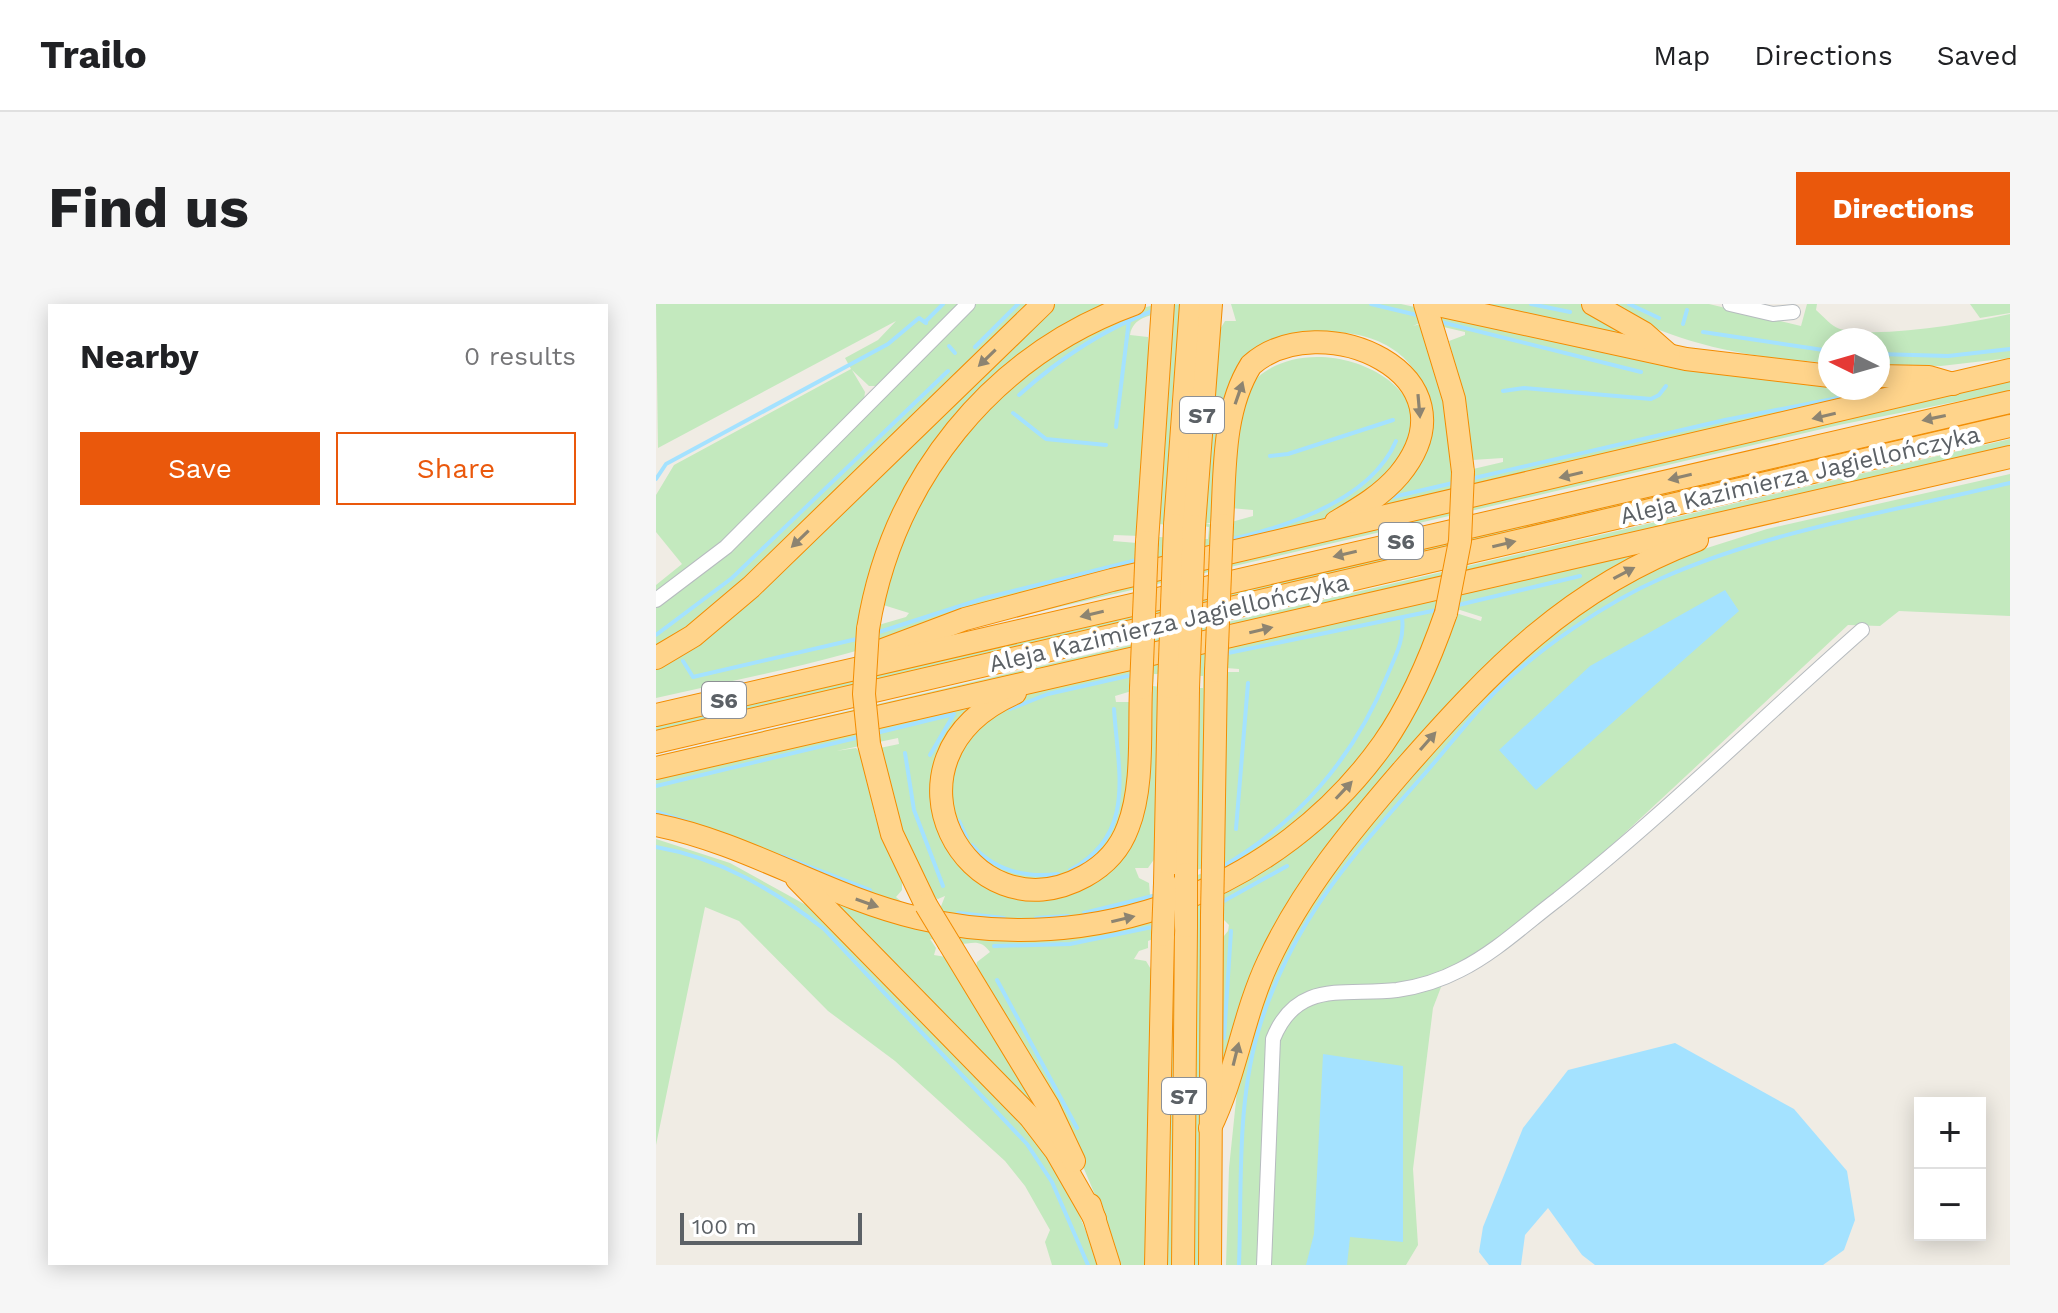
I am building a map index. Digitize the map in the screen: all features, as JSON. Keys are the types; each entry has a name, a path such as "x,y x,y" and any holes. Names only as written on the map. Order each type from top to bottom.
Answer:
{"highway":[{"path":"656,658 693,636 742,595 1043,304"},
{"path":"1109,1265 1069,1146 926,905 892,834 869,744 864,694 868,629 880,572 897,526 918,483 952,434 997,385 1040,351 1084,325 1134,304"},
{"path":"1593,304 1644,333 1670,356"},
{"name":"S7","path":"1156,1265 1165,883 1198,305"},
{"path":"1048,679 995,702 969,721 951,746 942,771 942,808 955,845 986,874 1024,889 1073,883 1099,869 1120,843 1134,809 1147,542 1163,309"},
{"path":"656,825 891,911 991,930 1044,930 1093,925 1177,903 1256,863 1302,830 1334,801 1384,742 1430,657 1446,613 1460,541 1463,472 1454,399 1430,311 1670,356 1751,369 1818,375"},
{"path":"1210,1265 1216,671 1229,433 1238,395 1250,367 1266,347 1283,334 1305,325 1333,322 1372,333 1401,356 1418,393 1420,420 1413,450 1400,474 1373,499 1319,531"},
{"path":"793,684 993,611 1319,531 2010,370"},
{"path":"1890,376 1929,377 1954,385"},
{"name":"Aleja Kazimierza Jagiellończyka","path":"656,715 2010,402"},
{"name":"Aleja Kazimierza Jagiellończyka","path":"656,742 2010,426"},
{"path":"656,768 2010,457"},
{"path":"1210,1128 1227,1093 1240,1037 1259,981 1286,924 1347,836 1451,715 1522,643 1592,591 1656,557 1773,511"},
{"name":"S7","path":"1178,688 1186,874 1183,1265"},
{"path":"794,875 818,904 862,943 1030,1117 1056,1151 1095,1219"}],"lane":[{"path":"656,600 726,547 968,304"},
{"path":"1730,304 1773,314 1793,312"},
{"path":"1264,1265 1273,1039 1290,1009 1308,997 1333,992 1411,987 1449,976 1475,962 1607,860 1862,630"}],"green space":[{"path":"656,304 960,304 878,386 869,386 852,370 865,392 864,400 721,542 656,594 656,585 682,564 656,532 656,495 674,465 851,369 845,358 878,340 896,321 658,448"},
{"path":"976,304 1029,304 738,586 691,625 656,647 656,607 737,542"},
{"path":"1053,304 1106,304 1058,330 1014,360 974,396 939,435 910,479 886,526 869,577 858,631 906,617 909,613 880,604 894,554 916,505 943,459 976,416 1014,378 1057,346 1104,321 1154,305 1209,304 1204,305 1187,526 1182,525 1198,307 1180,310 1171,411 1168,525 1151,523 1166,313 1138,321 1130,335 1148,337 1149,348 1152,348 1140,536 1114,535 1113,541 1137,543 1137,551 1153,547 1154,525 1160,526 1159,537 1208,539 1209,527 1201,526 1219,331 1225,321 1236,321 1231,304 1401,304 1678,365 1758,377 1818,381 1818,400 1860,400 1355,519 1393,488 1413,463 1424,433 1425,396 1412,367 1389,347 1360,336 1328,332 1295,338 1265,351 1241,373 1224,427 1218,523 1205,523 1217,526 1253,516 1253,510 1230,508 1236,433 1247,389 1276,365 1313,357 1351,362 1384,377 1407,401 1414,431 1399,466 1355,503 1327,518 1264,540 998,602 845,654 656,698 656,667 700,639 748,600","holes":["1422,322 1465,332 1465,335 1449,341 1464,398 1472,460 1503,458 1503,462 1456,473 1449,416 1436,360 1424,323 1413,326"]},
{"path":"1481,304 1585,304 1643,339"},
{"path":"1605,304 1709,304 1801,326 1807,304 1817,304 1816,310 1837,328 1818,328 1818,362 1714,347 1632,318"},
{"path":"1970,304 2010,304 2010,313 1980,318"},
{"path":"2010,314 2010,358 1941,366 1890,365 1890,331"},
{"path":"2010,375 2010,391 1839,425 952,632 950,629"},
{"path":"1925,381 1928,384 1890,393 1890,382"},
{"path":"2010,410 2010,417 656,732 656,726"},
{"path":"2010,439 2010,450 656,765 656,756"},
{"path":"2010,474 2010,616 1899,611 1880,626 1848,625 1584,871 1481,952 1447,970 1399,985 1324,987 1305,992 1278,1014 1269,1035 1261,1265 1226,1265 1229,1168 1237,1091 1267,988 1306,910 1352,846 1453,729 1521,658 1612,591 1688,554 1767,529"},
{"path":"1651,547 1653,551 1580,592 1515,643 1456,701 1346,825 1298,891 1265,951 1241,1010 1218,1092 1219,942 1229,925 1224,920 1223,911 1209,916 1203,1265 1194,1265 1196,922 1179,929 1176,1265 1163,1265 1170,932 1148,941 1148,948 1139,951 1134,959 1146,961 1152,971 1145,1265 1120,1265 1076,1150 1039,1078 975,973 977,962 990,952 979,943 956,944 930,939 936,948 934,955 946,957 1024,1083 1047,1129 865,940 817,897 907,926 947,935 1057,939 1135,926 1207,900 1274,863 1333,815 1384,756 1425,689 1456,613 1481,621 1482,617 1460,610 1438,615 1406,692 1362,759 1308,816 1245,862 1175,895 1100,916 1019,923 936,915 865,896 727,842 656,819 656,775 980,700 949,734 935,769 934,812 949,847 974,874 1007,890 1044,895 1079,888 1111,868 1134,832 1140,815 1146,761 1145,687 1115,696 1116,702 1134,702 1131,799 1118,837 1108,852 1087,870 1071,878 1037,884 1007,878 980,862 960,839 948,811 945,781 953,751 974,724 1008,702 1044,689","holes":["1226,668 1239,669 1239,672 1223,672 1220,841 1225,841 1224,864 1150,895 1149,883 1139,878 1135,868 1148,868 1155,858 1161,687 1153,686 1154,674 1203,676 1203,688 1196,688 1197,870 1210,865 1213,690 1210,689 1210,673","898,738 899,744 875,749 891,806 920,878 929,896 938,899 945,896 940,909 903,903 896,897 902,890 902,881 876,819 860,752 856,748 836,751"]},
{"path":"656,839 730,863 815,910 1022,1118 1068,1186 1099,1265 1052,1265 1045,1242 1050,1230 1025,1186 1005,1161 895,1061 828,1011 739,921 705,907 656,1145"},
{"path":"1443,982 1433,1008 1413,1169 1418,1245 1406,1265 1270,1265 1278,1047 1287,1026 1313,1002"}],"water":[{"path":"1725,590 1739,611 1536,790 1499,750 1590,666"},
{"path":"1675,1043 1794,1109 1847,1171 1855,1220 1844,1250 1823,1265 1595,1265 1582,1255 1548,1208 1525,1235 1521,1265 1489,1265 1479,1252 1483,1227 1523,1128 1568,1070"},
{"path":"1323,1054 1403,1066 1403,1242 1350,1237 1347,1265 1306,1265 1314,1234"}],"waterway":[{"path":"925,322 943,304"},
{"path":"975,347 1018,304"},
{"path":"1371,304 1421,316"},
{"path":"1531,304 1570,312"},
{"path":"1629,304 1659,318"},
{"path":"1019,395 1083,346 1155,310"},
{"path":"1683,324 1687,310"},
{"path":"656,479 666,464 888,344 919,318 926,323"},
{"path":"1116,427 1129,320"},
{"path":"1437,321 1641,372"},
{"path":"1703,332 1818,349"},
{"path":"949,346 955,353"},
{"path":"1890,354 1948,356 2010,349"},
{"path":"656,635 732,578 948,371"},
{"path":"1503,391 1524,388 1651,399 1666,386"},
{"path":"1470,479 1725,420 1828,400"},
{"path":"1013,413 1046,439 1106,445"},
{"path":"1270,456 1288,454 1393,420"},
{"path":"1228,540 1300,519 1347,495 1384,462 1396,441"},
{"path":"1393,497 1453,483"},
{"path":"1239,1265 1247,1081 1261,1022 1290,951 1348,863 1496,691 1574,627 1641,588 1704,561 1790,534 2010,483"},
{"path":"876,633 985,598 1137,560"},
{"path":"1454,606 1580,576"},
{"path":"1223,654 1437,610"},
{"path":"1220,868 1274,831 1298,810 1340,761 1374,706 1401,641 1402,618"},
{"path":"683,661 693,677 861,638"},
{"path":"1010,709 1048,694 1132,675"},
{"path":"1236,829 1248,683"},
{"path":"1070,870 1091,856 1106,839 1114,820 1120,778 1114,709"},
{"path":"876,733 954,714 930,755"},
{"path":"656,786 860,737"},
{"path":"905,753 914,810 943,886"},
{"path":"656,812 688,822"},
{"path":"959,821 967,838"},
{"path":"972,845 990,861 1011,871 1033,875 1058,874"},
{"path":"656,847 724,867 786,901 824,929 1027,1144 1052,1182 1088,1265"},
{"path":"782,856 870,890"},
{"path":"1222,902 1287,866"},
{"path":"1084,913 1157,895"},
{"path":"958,913 1004,918"},
{"path":"1036,918 1068,916"},
{"path":"994,946 1070,944 1157,926"},
{"path":"1224,1038 1231,931"},
{"path":"997,980 1077,1128"}]}
